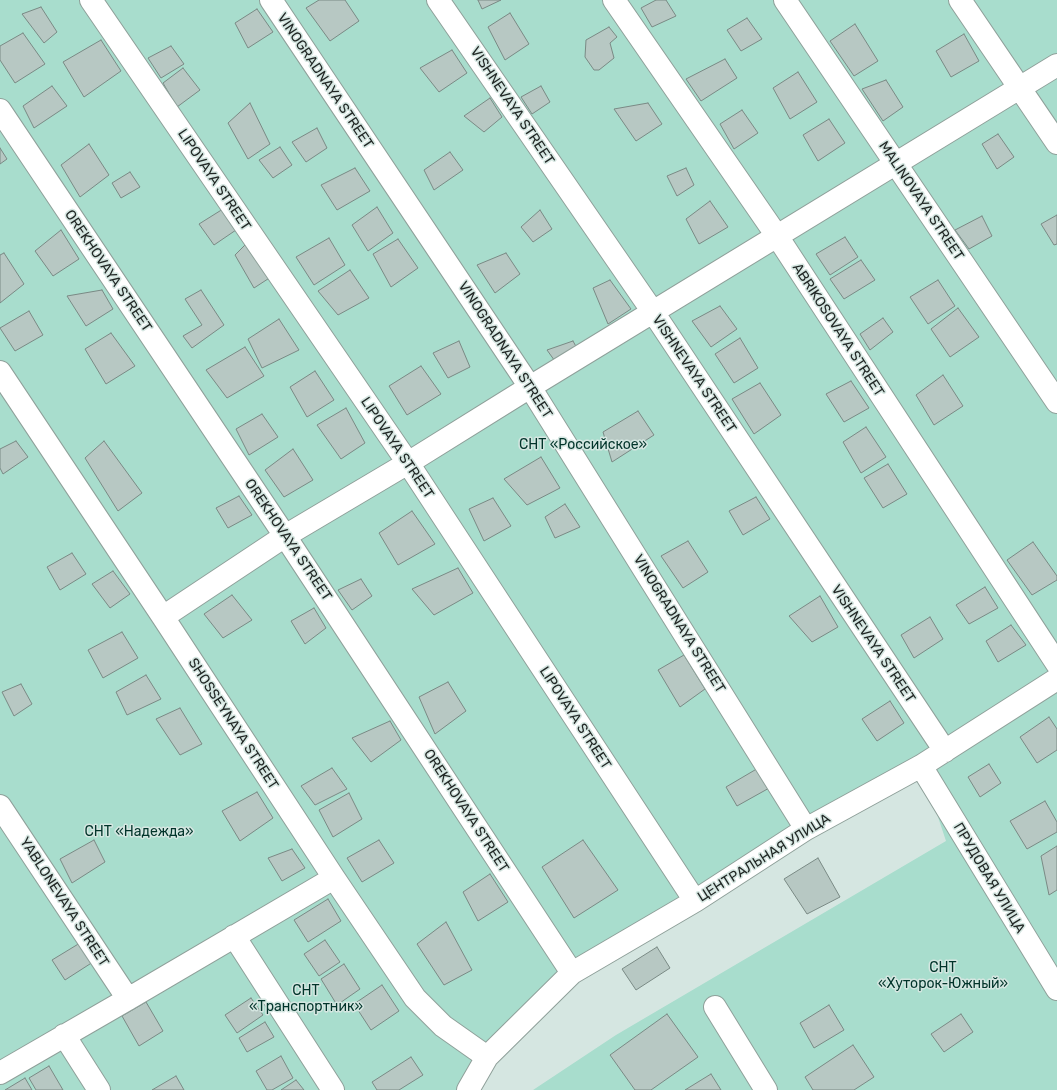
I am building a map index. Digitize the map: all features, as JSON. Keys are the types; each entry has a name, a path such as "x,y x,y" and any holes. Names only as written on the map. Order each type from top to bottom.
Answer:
{"street":[{"name":"LIPOVAYA STREET","path":"91,0 408,463 695,901"},
{"name":"VINOGRADNAYA STREET","path":"271,0 530,387 806,829"},
{"name":"VISHNEVAYA STREET","path":"438,0 653,312 945,752"},
{"name":"ABRIKOSOVAYA STREET","path":"614,0 777,236 1057,664"},
{"name":"MALINOVAYA STREET","path":"785,0 1057,402"},
{"path":"960,0 1057,143"},
{"path":"163,617 285,536 408,463 1057,65"},
{"name":"OREKHOVAYA STREET","path":"0,110 285,536 572,973"},
{"name":"SHOSSEYNAYA STREET","path":"0,372 334,878 415,998 443,1026 487,1057"},
{"name":"ЦЕНТРАЛЬНАЯ УЛИЦА","path":"468,1090 487,1057 572,973 695,901 806,829 945,752 1057,679"},
{"name":"ПРУДОВАЯ УЛИЦА","path":"921,766 1057,989"},
{"name":"YABLONEVAYA STREET","path":"0,806 128,999"},
{"path":"0,1072 334,878"},
{"path":"234,936 333,1090"},
{"path":"715,1007 766,1090"},
{"path":"64,1035 98,1090"}],"green space":[{"name":"СНТ «Российское»","path":"0,0 1057,0 1057,1090 533,1090 616,1035 946,841 921,766 572,973 487,1057 475,1090 0,1090"}],"building":[{"path":"319,0 345,0 359,21 330,41 306,8"},
{"path":"478,0 501,0 482,9"},
{"path":"656,0 666,0 676,16 652,27 641,8"},
{"path":"41,7 57,32 44,43 22,14"},
{"path":"257,9 273,32 248,48 235,23"},
{"path":"510,13 529,44 505,60 488,27"},
{"path":"747,18 762,39 741,51 727,30"},
{"path":"855,24 878,61 854,76 830,41"},
{"path":"609,27 617,37 610,43 614,58 599,70 594,70 585,57 586,40"},
{"path":"23,33 45,64 15,83 0,60 0,46"},
{"path":"964,34 979,61 951,77 936,51"},
{"path":"101,40 121,71 84,97 63,62"},
{"path":"171,46 184,64 161,78 148,58"},
{"path":"452,50 467,73 439,92 420,68"},
{"path":"725,59 737,78 701,101 686,79"},
{"path":"183,68 200,90 177,107 163,83"},
{"path":"798,72 817,102 790,119 773,88"},
{"path":"886,80 903,107 883,121 862,89"},
{"path":"52,86 67,106 34,128 23,106"},
{"path":"541,86 550,102 532,114 521,97"},
{"path":"490,98 502,117 484,132 464,116"},
{"path":"250,103 270,144 248,159 228,123"},
{"path":"648,103 662,124 636,141 614,109"},
{"path":"742,110 758,133 734,149 720,124"},
{"path":"829,119 845,143 818,161 803,135"},
{"path":"317,128 327,148 306,162 292,142"},
{"path":"998,134 1014,157 997,169 982,144"},
{"path":"89,144 109,175 80,197 61,165"},
{"path":"280,147 292,165 273,178 259,160"},
{"path":"0,148 7,159 0,164"},
{"path":"450,152 463,170 434,190 424,170"},
{"path":"355,168 370,191 337,210 321,185"},
{"path":"686,168 694,185 677,196 667,176"},
{"path":"130,172 140,187 121,198 112,183"},
{"path":"710,201 728,227 699,244 686,219"},
{"path":"377,207 393,233 368,251 352,225"},
{"path":"223,209 236,230 214,245 199,224"},
{"path":"540,210 552,229 533,242 521,227"},
{"path":"1057,215 1057,244 1054,245 1041,224"},
{"path":"982,216 992,236 969,249 955,230"},
{"path":"61,230 79,259 53,276 35,251"},
{"path":"845,237 858,257 830,275 816,254"},
{"path":"329,238 345,265 314,285 296,257"},
{"path":"398,239 418,268 391,287 373,254"},
{"path":"250,240 274,275 254,288 235,255"},
{"path":"4,253 24,284 0,303 0,255"},
{"path":"506,253 520,274 495,293 477,265"},
{"path":"861,260 875,280 844,299 830,279"},
{"path":"350,270 369,298 338,315 318,291"},
{"path":"610,280 631,309 608,324 593,288"},
{"path":"938,280 955,306 928,324 910,297"},
{"path":"102,290 113,309 86,326 67,296"},
{"path":"201,290 224,325 192,348 183,336 202,325 185,299"},
{"path":"720,306 737,329 711,347 692,321"},
{"path":"958,308 979,337 950,357 931,329"},
{"path":"29,311 43,335 15,351 0,328"},
{"path":"883,318 893,332 870,350 860,334"},
{"path":"279,319 299,350 262,368 248,339"},
{"path":"111,333 135,366 106,384 85,349"},
{"path":"740,338 758,368 734,383 715,354"},
{"path":"459,341 470,367 448,378 433,353"},
{"path":"573,341 579,352 557,364 547,350"},
{"path":"245,347 264,376 227,398 206,370"},
{"path":"421,366 441,394 407,415 389,386"},
{"path":"315,371 334,400 307,417 290,387"},
{"path":"943,375 963,406 934,425 916,395"},
{"path":"851,381 869,408 844,422 826,394"},
{"path":"760,383 781,415 754,434 732,399"},
{"path":"346,408 365,443 341,459 317,425"},
{"path":"638,411 654,435 612,462 603,432"},
{"path":"262,414 278,437 249,455 236,429"},
{"path":"866,427 886,457 861,473 843,442"},
{"path":"16,441 28,457 3,474 0,468 0,449"},
{"path":"104,441 142,493 118,511 85,458"},
{"path":"293,449 313,480 284,497 265,470"},
{"path":"541,457 560,488 527,505 504,479"},
{"path":"888,464 907,494 883,508 864,478"},
{"path":"239,496 252,515 228,528 216,508"},
{"path":"756,497 770,519 743,535 729,511"},
{"path":"493,498 511,526 484,541 469,509"},
{"path":"565,504 580,527 555,538 545,517"},
{"path":"412,511 435,544 398,565 379,533"},
{"path":"688,541 708,572 683,588 661,556"},
{"path":"1033,542 1057,576 1057,580 1032,595 1007,560"},
{"path":"72,553 86,574 60,590 47,567"},
{"path":"458,568 473,593 434,615 412,589"},
{"path":"113,571 130,594 110,608 92,584"},
{"path":"361,579 372,596 352,610 338,590"},
{"path":"985,587 998,608 969,624 956,605"},
{"path":"232,595 252,620 223,638 204,614"},
{"path":"820,596 838,627 812,642 789,616"},
{"path":"314,608 326,628 305,644 291,621"},
{"path":"930,617 943,639 914,658 901,635"},
{"path":"1011,625 1026,645 998,662 986,641"},
{"path":"122,632 138,658 103,678 88,650"},
{"path":"684,655 705,689 680,707 658,670"},
{"path":"146,675 161,699 127,715 116,692"},
{"path":"448,682 466,711 435,734 419,697"},
{"path":"21,684 32,704 14,716 2,692"},
{"path":"890,701 904,723 877,741 862,719"},
{"path":"180,708 202,744 180,755 156,719"},
{"path":"1049,717 1057,729 1057,750 1037,763 1020,737"},
{"path":"390,721 401,740 371,762 352,738"},
{"path":"989,764 1001,783 980,797 968,777"},
{"path":"760,767 771,787 737,806 726,787"},
{"path":"332,768 347,789 315,805 301,786"},
{"path":"257,792 273,818 240,841 222,811"},
{"path":"349,793 362,819 333,837 319,810"},
{"path":"1045,801 1057,822 1057,832 1027,849 1010,821"},
{"path":"94,840 105,862 72,883 60,859"},
{"path":"379,840 394,863 362,882 347,858"},
{"path":"583,840 618,890 574,918 542,867"},
{"path":"1057,846 1057,890 1049,895 1041,856"},
{"path":"292,849 305,868 282,881 268,858"},
{"path":"818,858 840,897 807,914 784,879"},
{"path":"490,874 508,902 478,921 463,892"},
{"path":"328,899 341,921 308,942 294,920"},
{"path":"446,922 472,970 444,985 417,944"},
{"path":"325,940 340,962 319,976 304,954"},
{"path":"80,943 93,962 65,980 52,960"},
{"path":"657,947 670,968 636,990 622,969"},
{"path":"344,964 360,989 337,1005 321,979"},
{"path":"382,985 399,1011 371,1030 354,1004"},
{"path":"251,998 263,1015 237,1033 225,1015"},
{"path":"146,1002 163,1031 139,1046 122,1016"},
{"path":"829,1005 844,1030 814,1048 800,1023"},
{"path":"667,1014 698,1057 651,1090 635,1090 610,1055"},
{"path":"961,1014 973,1032 944,1052 931,1034"},
{"path":"265,1022 274,1037 247,1052 239,1038"},
{"path":"853,1045 874,1077 854,1090 813,1090 805,1077"},
{"path":"281,1056 293,1078 272,1090 267,1090 256,1071"},
{"path":"411,1057 423,1075 399,1090 377,1090 372,1082"},
{"path":"49,1066 63,1090 36,1090 29,1078"},
{"path":"711,1074 721,1090 685,1090"},
{"path":"176,1076 184,1090 152,1090"},
{"path":"25,1078 32,1090 5,1090"},
{"path":"296,1080 304,1090 281,1090"}],"park label":[{"name":"СНТ «Надежда»","path":"139,832"},
{"name":"СНТ «Хуторок-Южный»","path":"943,976"},
{"name":"СНТ «Транспортник»","path":"306,1000"}]}
